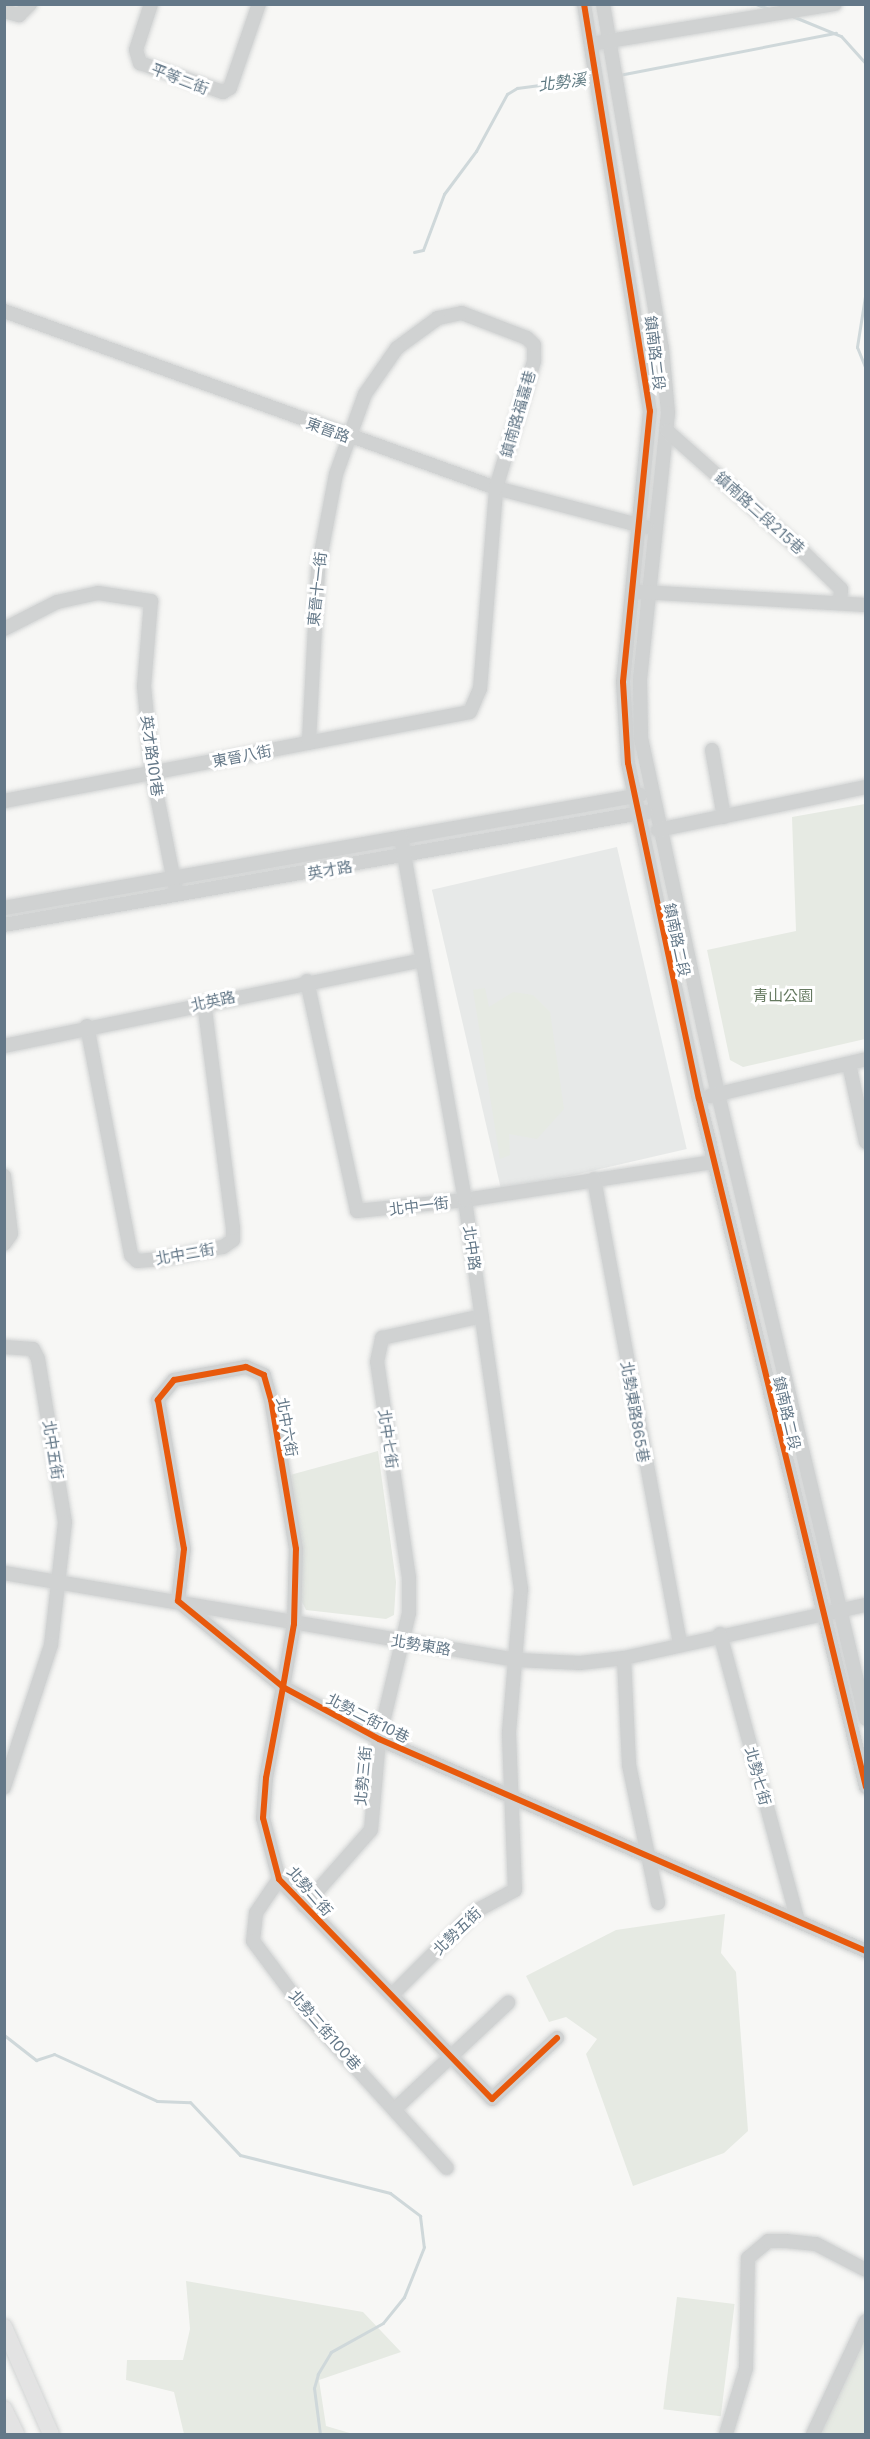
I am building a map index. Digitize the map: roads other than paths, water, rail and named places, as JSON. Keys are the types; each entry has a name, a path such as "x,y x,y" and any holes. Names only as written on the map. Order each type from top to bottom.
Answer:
{"main road":[{"path":"4,2327 51,2434"},
{"path":"4,2355 40,2434"},
{"path":"4,2409 15,2434"}],"street":[{"path":"4,11 19,15 30,4"},
{"name":"平等二街","path":"151,4 136,58 214,92 230,87 259,4"},
{"name":"鎮南路二段","path":"584,4 648,389 640,526 622,708 634,796 699,1098 866,1787"},
{"name":"鎮南路二段","path":"603,4 662,348 667,430 640,721 651,793 837,1610 866,1719"},
{"path":"591,44 835,4"},
{"name":"東晉路","path":"4,311 349,438 496,488 657,529"},
{"name":"鎮南路福嘉巷","path":"349,438 381,367 416,331 438,318 462,313 486,320 534,345 496,488"},
{"name":"鎮南路二段215巷","path":"667,430 841,589 840,603"},
{"name":"東晉十一街","path":"309,742 318,569 349,438"},
{"name":"東晉八街","path":"4,801 309,742 459,718 476,705 496,488"},
{"path":"633,591 866,604"},
{"name":"英才路101巷","path":"4,629 57,602 98,593 151,601 144,686 152,771 178,897"},
{"path":"712,750 724,817"},
{"path":"658,830 866,787"},
{"name":"英才路","path":"4,908 651,793"},
{"name":"英才路","path":"4,925 178,897 655,811"},
{"name":"北中路","path":"401,838 465,1200 521,1589 517,1660"},
{"name":"北英路","path":"4,1046 87,1026 422,960"},
{"name":"北中一街","path":"307,981 353,1206 373,1212 714,1162"},
{"name":"北中二街","path":"87,1026 131,1256 137,1261 161,1260 213,1249 233,1240 204,1003"},
{"path":"699,1098 866,1059"},
{"path":"849,1064 866,1142"},
{"path":"4,1176 11,1234 4,1244"},
{"name":"北勢東路865巷","path":"594,1179 680,1644"},
{"name":"北中七街","path":"404,1642 409,1578 379,1347 382,1338 482,1316"},
{"name":"北中五街","path":"4,1347 33,1349 38,1359 65,1522 61,1583"},
{"name":"北中六街","path":"178,1601 184,1549 158,1400 174,1380 246,1367 264,1375 271,1400 296,1549 294,1624"},
{"name":"北勢東路","path":"4,1573 517,1660 624,1658 720,1634 866,1605"},
{"path":"4,1787 51,1645 61,1583"},
{"name":"北勢二街10巷","path":"178,1601 283,1687 379,1739 645,1857 796,1917 866,1952"},
{"name":"北勢二街","path":"294,1624 263,1818 279,1879 394,1993 452,2053 492,2099 557,2038"},
{"name":"北勢七街","path":"720,1634 796,1917"},
{"name":"北勢三街","path":"304,1906 364,1842 371,1830 379,1739 404,1642"},
{"path":"624,1658 629,1765 645,1857 658,1903"},
{"name":"北勢五街","path":"394,1993 476,1911 515,1890 509,1798 517,1660"},
{"name":"北勢二街100巷","path":"279,1879 256,1913 253,1941 309,2016 396,2108 447,2168"},
{"path":"396,2108 452,2053 508,2003"},
{"path":"726,2434 746,2368 748,2258 768,2241 816,2244 866,2270"},
{"path":"813,2434 866,2321"}],"waterway":[{"name":"北勢溪","path":"756,4 769,9"},
{"name":"北勢溪","path":"792,16 841,36 866,64"},
{"name":"北勢溪","path":"619,75 836,33"},
{"name":"北勢溪","path":"414,252 423,250 444,194 476,151 507,94 517,88 592,78"},
{"name":"北勢溪","path":"866,290 857,347 866,369"},
{"path":"4,2035 36,2060 54,2054 157,2101 190,2102 240,2155 390,2193 420,2216 424,2247 404,2297 383,2323 331,2352 318,2374 314,2388 320,2434"}],"park label":[{"name":"青山公園","path":"783,996"}]}
